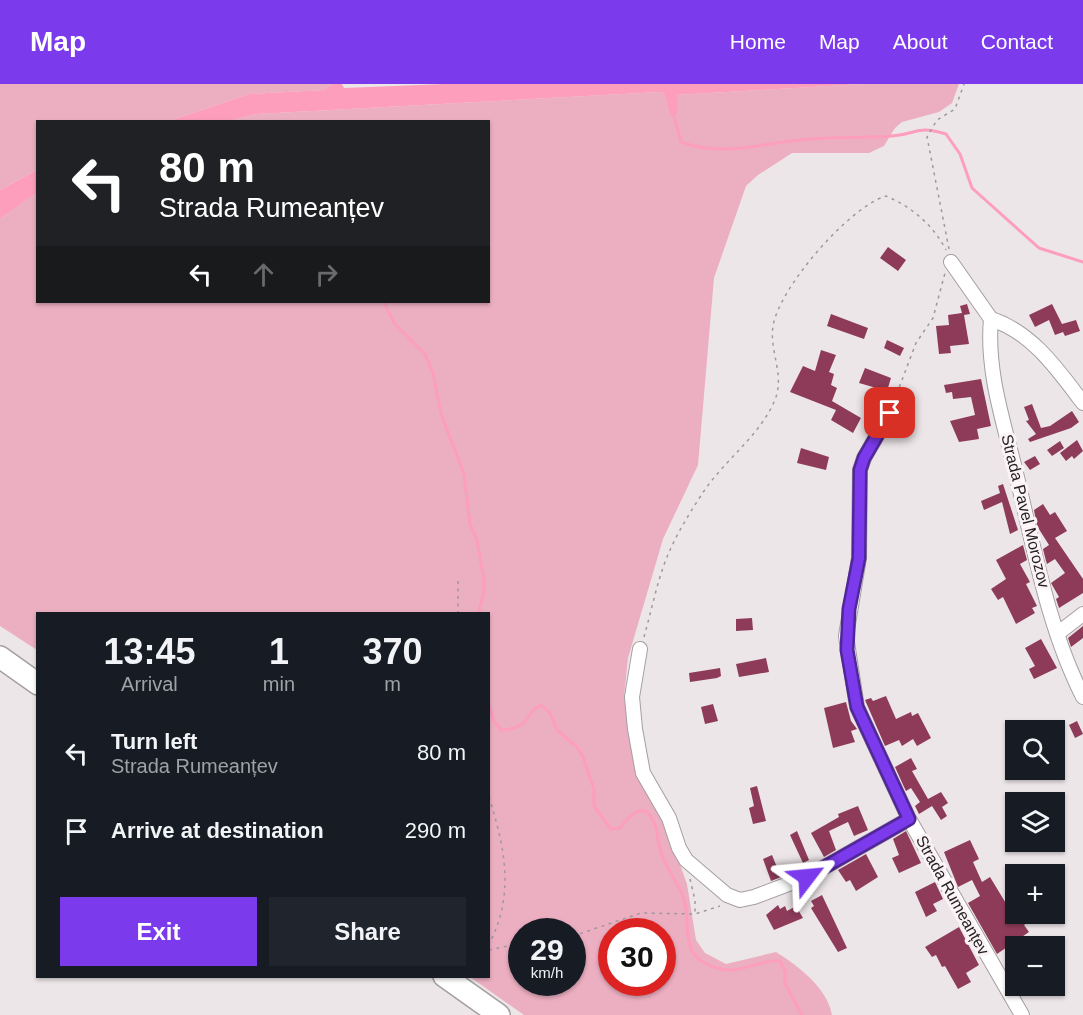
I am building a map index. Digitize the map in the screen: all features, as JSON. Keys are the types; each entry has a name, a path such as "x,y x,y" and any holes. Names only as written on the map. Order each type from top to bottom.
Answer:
{"highway":[{"path":"0,657 36,683"},
{"path":"447,978 499,1015"}],"street":[{"path":"951,262 992,320 1012,326 1026,336 1062,376 1083,404"},
{"name":"Strada Pavel Morozov","path":"992,320 991,366 1057,634 1083,697"},
{"name":"Strada Rumeanțev","path":"890,413 864,458 860,470 859,558 847,643 857,707 909,819 1022,1015"},
{"path":"1057,634 1083,614"},
{"path":"640,649 632,697 635,729 644,773 669,818 679,848 690,864 713,886 740,900 807,877 909,819"}],"path":[{"path":"890,413 916,343 933,318 943,276 951,262 927,137 937,120 955,109 964,84"},
{"path":"640,649 669,551 704,491 760,426 774,402 780,381 773,329 777,309 794,279 855,215 873,200 886,196 915,213 936,232 951,262"},
{"path":"458,581 458,612"},
{"path":"490,800 504,848 505,884 500,923 490,942"},
{"path":"690,864 688,872 695,900 693,914"},
{"path":"586,932 641,913 693,914 740,900"},
{"path":"490,950 508,946"}],"shaded area":[{"path":"0,84 332,84 324,90 249,94 172,120 36,120 36,171 0,190"},
{"path":"332,84 342,84 344,88 444,84 863,84 677,95 677,114 670,115 664,94 660,92 257,114 233,120 172,120 249,94 324,90"},
{"path":"863,84 959,84 952,103 939,112 902,122 895,128 884,146 869,153 792,153 758,175 746,186 714,278 698,465 663,539 628,658 624,697 639,780 662,816 687,884 696,940 705,953 726,964 776,952 818,986 832,1015 524,1015 471,978 490,978 490,612 36,612 36,649 0,626 0,219 36,193 36,303 490,303 490,120 233,120 257,114 660,92 664,94 670,114 677,113 677,95"},
{"path":"36,171 36,193 0,219 0,190"}],"building":[{"path":"888,247 906,260 898,271 880,258"},
{"path":"967,304 970,314 964,315 969,344 950,346 951,353 939,354 936,326 949,325 948,315 962,313 960,306"},
{"path":"1052,304 1062,324 1076,320 1080,331 1065,336 1063,332 1055,335 1049,320 1035,327 1029,315"},
{"path":"831,314 868,328 864,339 827,326"},
{"path":"887,340 904,348 900,356 884,348"},
{"path":"821,350 836,355 829,372 834,374 831,385 837,388 832,401 861,418 853,433 831,420 836,410 790,392 803,366 815,371"},
{"path":"865,368 891,378 887,391 859,383"},
{"path":"981,379 991,426 977,429 979,439 959,442 950,421 975,415 971,397 953,399 952,392 946,393 944,385"},
{"path":"1032,404 1041,428 1050,426 1072,411 1079,422 1071,428 1030,442 1028,439 1036,434 1026,421 1029,420 1024,407"},
{"path":"1077,440 1083,451 1074,459 1072,456 1066,461 1060,453"},
{"path":"1060,441 1064,448 1052,456 1047,450"},
{"path":"801,448 829,457 826,470 797,463"},
{"path":"1035,456 1040,464 1030,470 1024,462"},
{"path":"1003,484 1018,530 1010,534 1002,502 984,510 981,501 1000,493 998,486"},
{"path":"1043,504 1050,515 1055,512 1067,531 1055,538 1083,579 1083,593 1059,608 1056,599 1059,597 1051,583 1065,573 1055,559 1047,564 1046,561 1043,549 1049,545 1037,526 1034,510"},
{"path":"1023,545 1027,560 1020,564 1030,582 1026,584 1037,606 1032,608 1035,613 1016,624 1003,597 998,600 991,589 1006,579 996,560"},
{"path":"752,618 753,630 736,631 736,619"},
{"path":"1083,626 1083,638 1071,647 1068,638"},
{"path":"1041,639 1057,668 1034,679 1029,669 1035,666 1025,648"},
{"path":"766,658 769,672 739,677 736,664"},
{"path":"720,668 721,676 717,678 690,682 689,673"},
{"path":"886,696 896,719 911,712 912,716 918,713 931,738 917,746 913,739 902,746 899,740 885,746 865,700 871,698 873,701"},
{"path":"846,702 851,721 857,729 851,731 855,742 833,748 824,708"},
{"path":"713,704 718,721 705,724 701,707"},
{"path":"1077,721 1083,734 1075,738 1069,725"},
{"path":"911,758 917,769 912,771 928,799 941,792 948,803 942,807 947,816 941,820 932,806 919,814 915,806 920,802 911,788 906,791 904,787 895,767"},
{"path":"757,786 766,821 753,824 749,808 754,806 750,788"},
{"path":"858,806 868,830 854,836 848,822 829,831 836,850 824,857 811,833 839,817 838,814"},
{"path":"797,831 809,860 803,863 790,835"},
{"path":"906,831 921,863 899,873 892,858 899,855 893,839"},
{"path":"970,840 979,859 973,862 982,882 990,877 1005,902 1005,924 1025,924 1029,932 1023,936 1005,936 1005,948 997,954 968,903 980,896 972,880 958,887 944,852"},
{"path":"866,854 878,877 856,891 850,880 846,882 838,870"},
{"path":"772,855 781,877 771,881 763,859"},
{"path":"935,882 943,899 933,904 937,911 926,917 915,892"},
{"path":"822,895 847,948 838,952 811,908 814,906 811,901"},
{"path":"778,905 780,909 785,906 787,911 796,906 803,918 774,930 766,915"},
{"path":"959,927 979,965 966,973 971,982 958,989 945,966 942,967 936,955 932,957 925,947"}],"waterway":[{"path":"673,112 681,142 713,149 745,148 809,139 892,136 922,130 946,134 960,154 972,188 1039,248 1083,262"},
{"path":"384,303 394,323 425,354 433,373 441,414 464,474 470,524 477,540 484,580 484,592 479,612"},
{"path":"490,708 494,721 501,730 523,724 531,712 541,705 550,713 557,730 577,747 583,757 594,789 594,806 611,829 620,828 631,816 642,811 646,811 653,819 662,856 684,899 691,950 707,964 728,970 780,961 785,971 785,984 802,1015"}],"route":[{"path":"807,877 909,819 857,707 846,636 859,558 860,470 864,458 890,413"}]}
